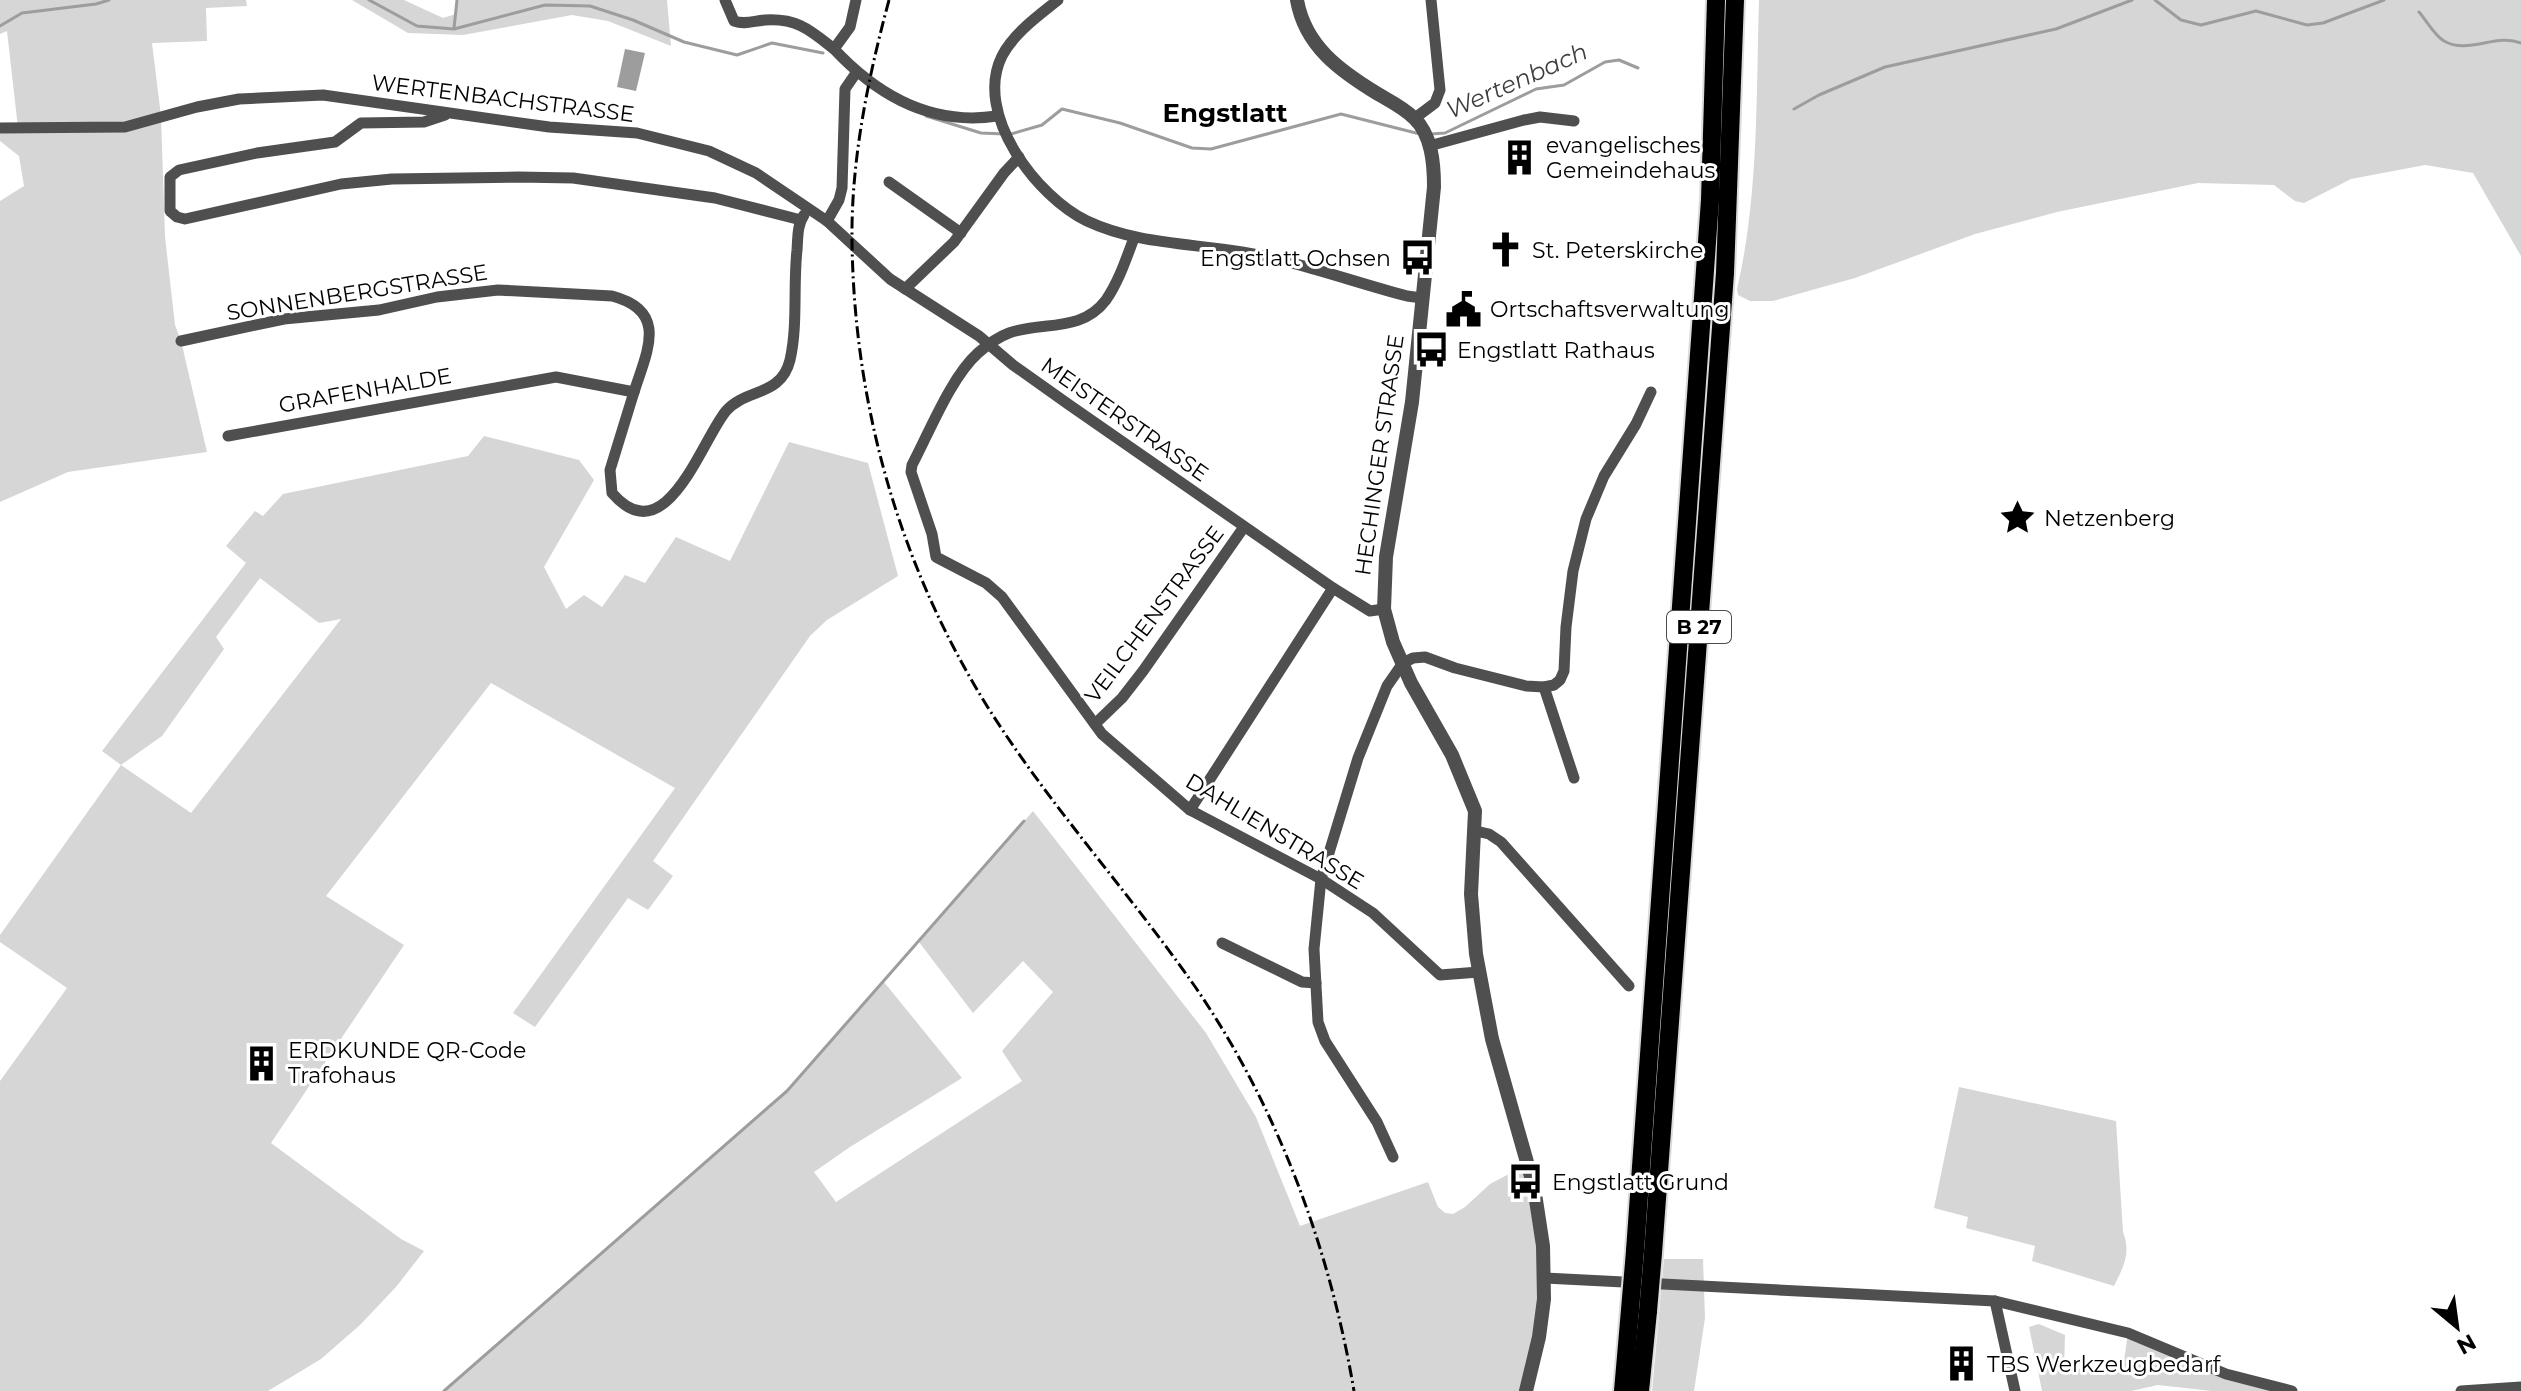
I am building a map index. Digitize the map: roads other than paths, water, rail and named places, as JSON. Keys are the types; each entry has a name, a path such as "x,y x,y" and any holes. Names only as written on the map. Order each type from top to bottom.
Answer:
{"highway":[{"name":"B 27","path":"1644,1252 1710,200 1716,0"},
{"name":"B 27","path":"1640,1391 1639,1311 1724,289 1735,0"},
{"name":"B 27","path":"1623,1391 1639,1311"}],"street":[{"path":"725,0 734,21 750,23 784,19 798,23 834,49 856,73 891,96 932,112 971,120 1000,121"},
{"path":"834,49 850,27 856,0"},
{"path":"1058,0 1024,28 1002,56 995,81 1000,121 1009,142 1038,182 1069,211 1134,238 1243,252 1422,298"},
{"path":"1297,0 1310,39 1323,53 1418,123 1435,103 1440,90 1431,0"},
{"path":"827,221 842,188 845,89 856,73"},
{"name":"WERTENBACHSTRASSE","path":"0,128 125,127 239,99 323,95 549,127 637,133 685,143 744,167 809,208 852,242"},
{"path":"449,114 424,122 361,123 335,142 257,153 179,170 170,177 170,211 185,219 341,184 392,179 518,177 573,178 715,198 801,220"},
{"path":"1429,146 1532,118 1574,121"},
{"name":"HECHINGER STRASSE","path":"1418,123 1434,163 1434,187 1412,402 1386,557 1384,609 1393,642 1467,786 1475,811 1472,924 1479,972 1492,1039 1528,1164 1538,1213 1545,1278 1539,1337 1526,1391"},
{"path":"905,289 961,233 1019,157"},
{"path":"889,182 961,233"},
{"name":"SONNENBERGSTRASSE","path":"181,341 284,319 379,310 437,297 498,290 612,296 628,300 639,308 651,337 610,470 612,493 627,507 646,511 655,509 674,494 701,455 723,414 742,398 774,386 790,362 794,275 801,220 809,208"},
{"path":"989,344 1010,333 1068,324 1091,314 1105,301 1134,238"},
{"name":"MEISTERSTRASSE","path":"852,242 890,279 989,344 1068,404 1244,527 1370,611 1384,609"},
{"name":"DAHLIENSTRASSE","path":"989,344 963,369 912,465 915,487 932,534 936,557 986,583 1002,597 1102,734 1190,810 1321,879 1373,913 1440,975 1479,972"},
{"name":"GRAFENHALDE","path":"228,436 556,377 634,392"},
{"path":"1393,1157 1377,1122 1321,1034 1318,1022 1314,949 1321,879 1358,758 1387,686 1403,663 1413,658 1425,657 1510,683 1544,687 1554,685 1564,671 1571,586 1586,519 1604,476 1636,424 1651,392"},
{"name":"VEILCHENSTRASSE","path":"1095,724 1122,698 1143,671 1244,527"},
{"path":"1190,810 1333,588"},
{"path":"1544,687 1574,778"},
{"path":"1476,831 1489,834 1501,842 1629,986"},
{"path":"1222,943 1302,982 1316,983"},
{"path":"1545,1278 1995,1301 2128,1333 2226,1374 2292,1391"},
{"path":"1995,1301 2015,1391"},
{"path":"2461,1391 2521,1387"}],"waterway":[{"name":"Wertenbach","path":"0,26 22,13 109,0"},
{"name":"Wertenbach","path":"369,0 417,26 454,29 545,5 590,6 684,42 737,55 772,43 823,53"},
{"path":"454,28 457,0"},
{"name":"Wertenbach","path":"1794,109 1885,67 2056,29 2132,0"},
{"name":"Wertenbach","path":"2155,0 2181,20 2201,25 2256,11 2307,25 2323,23 2384,0"},
{"name":"Wertenbach","path":"2419,12 2437,35 2453,45 2502,40 2521,43"},
{"name":"Wertenbach","path":"1431,134 1445,133 1536,89 1564,85 1605,62 1619,60 1638,68"},
{"name":"Wertenbach","path":"1011,134 1042,125 1062,109 1120,123 1192,148 1211,149 1341,114 1420,134"},
{"name":"Wertenbach","path":"926,116 981,133 1004,134"},
{"path":"444,1391 787,1091 1024,821"}],"railway":[{"path":"889,0 862,119 854,180 852,241 862,364 873,424 907,541 956,653 987,706 1036,778 1196,988 1252,1082 1297,1181 1315,1233 1331,1285 1354,1391"}],"place":[{"name":"evangelisches Gemeindehaus","path":"1520,158"},
{"name":"St. Peterskirche","path":"1506,250"},
{"name":"Engstlatt Ochsen","path":"1417,258"},
{"name":"Ortschaftsverwaltung","path":"1464,309"},
{"name":"Engstlatt Rathaus","path":"1431,350"},
{"name":"Netzenberg","path":"2018,518"},
{"name":"ERDKUNDE QR-Code Trafohaus","path":"262,1063"},
{"name":"Engstlatt Grund","path":"1526,1182"},
{"name":"TBS Werkzeugbedarf","path":"1961,1364"}],"district":[{"name":"Engstlatt","path":"1225,113"}]}
